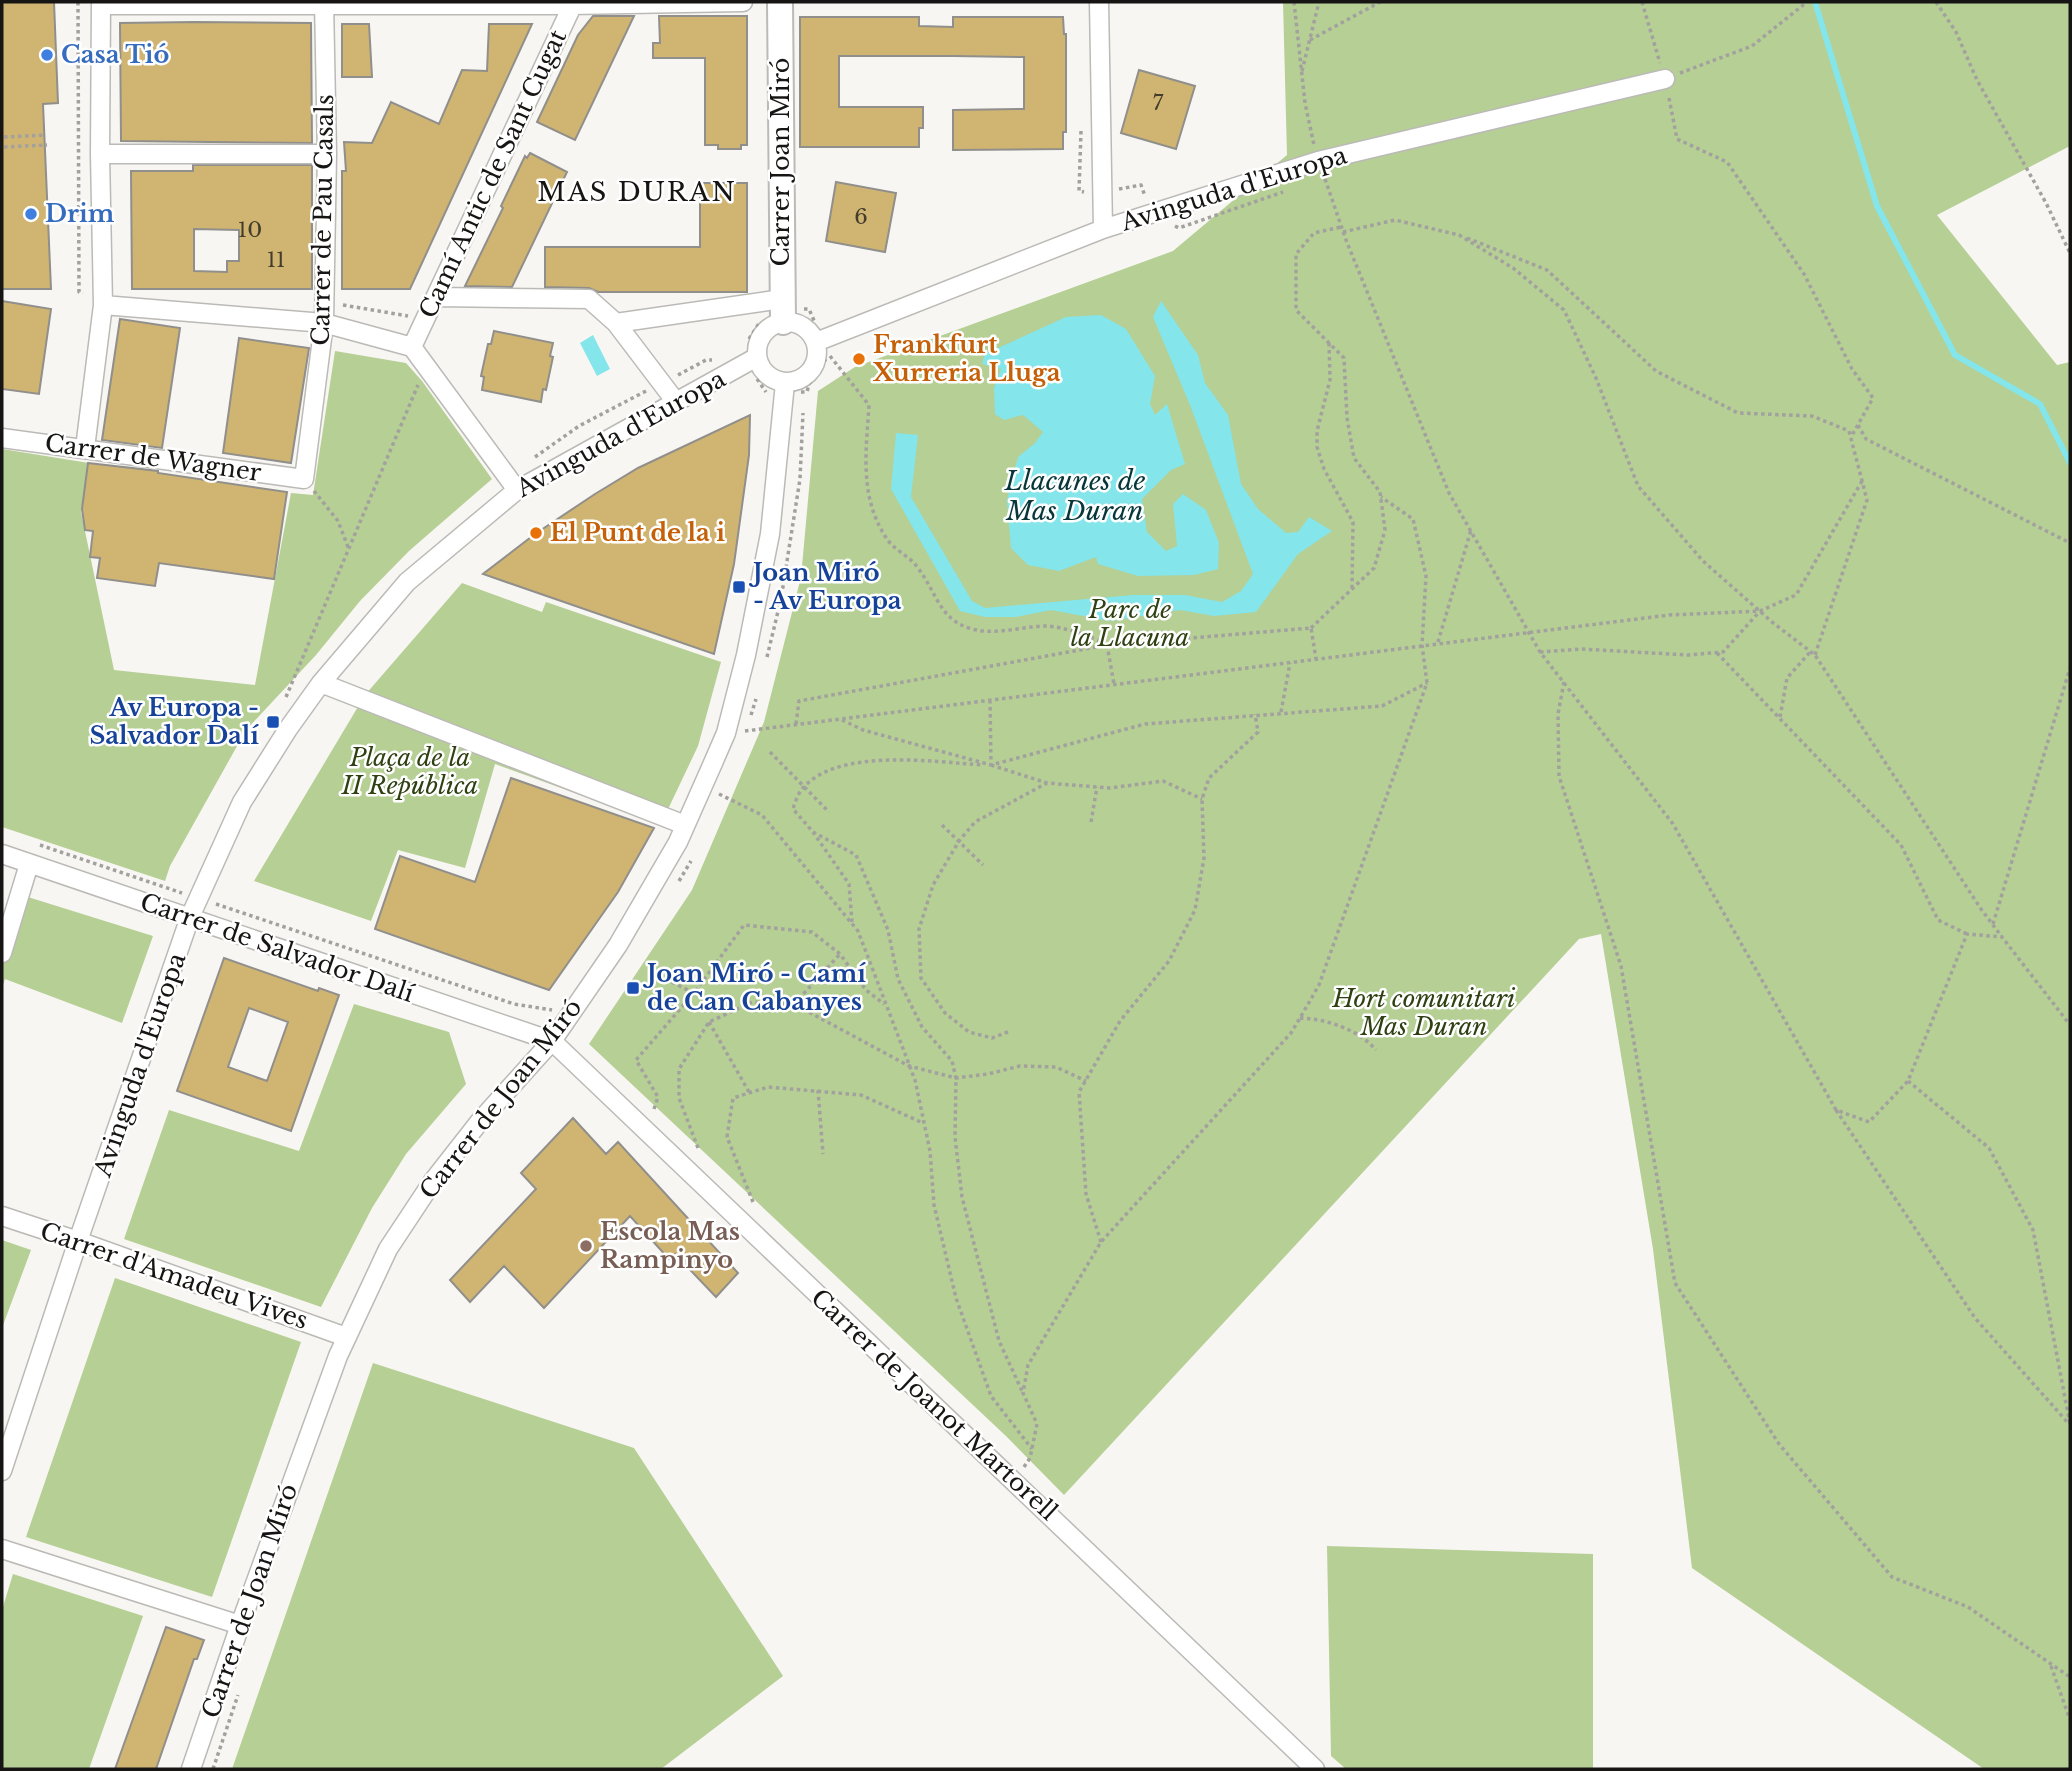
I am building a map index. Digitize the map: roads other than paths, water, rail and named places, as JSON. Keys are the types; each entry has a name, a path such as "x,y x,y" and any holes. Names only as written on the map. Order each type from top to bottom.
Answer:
{"street":[{"path":"85,448 103,300 101,4 743,2"},
{"name":"Carrer Joan Miró","path":"780,2 783,310"},
{"path":"1098,2 1103,229"},
{"name":"Carrer de Pau Casals","path":"303,479 324,323 327,155 324,3"},
{"name":"Camí Antic de Sant Cugat","path":"412,347 573,4"},
{"name":"Avinguda d'Europa","path":"823,346 1103,229 1294,168 1665,79"},
{"path":"100,154 327,155"},
{"path":"436,297 589,299 616,323 676,402"},
{"path":"103,300 324,323 412,347 512,483"},
{"path":"616,323 783,310"},
{"path":"783,310 823,346 812,369 804,377 784,387 769,377 753,359 762,335 776,324 783,310"},
{"name":"Avinguda d'Europa","path":"2,1471 182,915 200,899 242,802 321,683 407,582 512,483 676,402 753,359"},
{"name":"Carrer de Joan Miró","path":"191,1769 240,1625 346,1337 388,1249 433,1181 480,1121 552,1041 618,944 678,842 726,733 746,655 770,534 784,387"},
{"name":"Carrer de Wagner","path":"2,438 303,479"},
{"path":"321,683 685,825"},
{"name":"Carrer de Salvador Dalí","path":"2,855 552,1041"},
{"path":"2,953 29,864"},
{"name":"Carrer de Joanot Martorell","path":"552,1041 1315,1769"},
{"name":"Carrer d'Amadeu Vives","path":"2,1216 346,1337"},
{"path":"2,1549 240,1625"}],"water":[{"path":"1161,301 1198,355 1205,383 1228,415 1241,484 1258,509 1286,533 1298,532 1309,517 1332,531 1298,554 1256,612 1214,616 1180,610 1110,621 1051,610 1016,617 985,617 960,611 891,489 896,433 918,435 911,497 972,601 985,608 1133,595 1185,595 1222,602 1241,591 1253,574 1190,405 1153,317"},
{"name":"Llacunes de Mas Duran","path":"1101,315 1126,329 1155,376 1150,404 1155,415 1167,404 1185,464 1171,470 1142,499 1147,532 1166,551 1177,546 1173,504 1183,494 1206,510 1219,543 1218,569 1194,575 1138,576 1098,564 1096,557 1059,571 1028,565 1011,548 1007,500 1018,457 1035,443 1043,432 1023,415 1004,420 995,414 994,388 1001,369 982,364 985,354 1066,317"},
{"path":"593,335 610,369 597,376 580,343"}],"waterway":[{"path":"1815,2 1877,206 1955,355 2040,404 2070,463"}],"place":[{"name":"Casa Tió","path":"47,55"},
{"name":"Drim","path":"31,214"},
{"name":"Frankfurt Xurreria Lluga","path":"859,359"},
{"name":"El Punt de la i","path":"536,533"},
{"name":"Joan Miró - Av Europa","path":"739,587"},
{"name":"Av Europa - Salvador Dalí","path":"273,722"},
{"name":"Joan Miró - Camí de Can Cabanyes","path":"633,988"},
{"name":"Escola Mas Rampinyo","path":"586,1246"}],"district":[{"name":"MAS DURAN","path":"637,192"}],"park label":[{"name":"Parc de la Llacuna","path":"1130,624"},
{"name":"Plaça de la II República","path":"410,772"},
{"name":"Hort comunitari Mas Duran","path":"1424,1013"}]}
